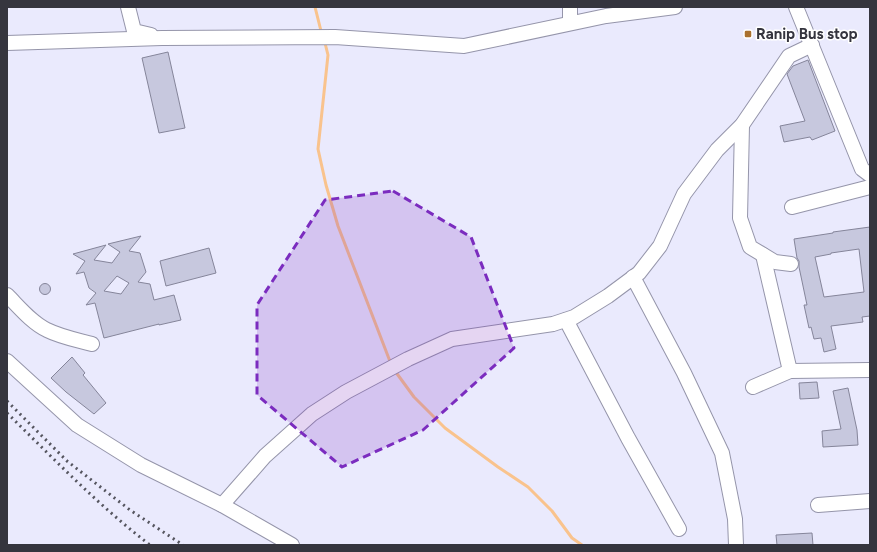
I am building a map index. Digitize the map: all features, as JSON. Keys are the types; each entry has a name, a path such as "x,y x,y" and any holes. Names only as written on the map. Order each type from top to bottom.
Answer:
{"street":[{"path":"128,7 134,31 162,38"},
{"path":"570,7 570,23"},
{"path":"7,43 162,38 335,37 464,46 570,23 604,11 675,7"},
{"path":"796,7 862,170 870,175"},
{"path":"222,505 266,456 312,414 346,392 408,358 452,339 546,326 574,317 608,296 633,277 639,272 660,246 684,194 717,150 742,125 789,56 812,45"},
{"path":"742,125 740,218 750,247 775,262 791,264"},
{"path":"792,207 870,187"},
{"path":"763,255 790,371"},
{"path":"633,277 684,374 722,453 734,519 736,545"},
{"path":"7,295 30,318 45,330 63,337 92,344"},
{"path":"566,320 628,438 679,529"},
{"path":"7,361 77,425 141,465 222,505 292,545"},
{"path":"754,386 790,371 870,370"},
{"path":"818,505 870,501"},
{"path":"263,529 270,545"}],"highlighted area":[{"path":"393,191 471,237 514,348 423,430 342,467 257,395 257,305 325,200"}],"building":[{"path":"168,52 185,128 159,133 142,58"},
{"path":"808,60 835,131 812,140 810,137 784,142 780,126 805,121 787,74 793,66"},
{"path":"870,227 870,316 862,317 863,322 831,326 836,349 824,352 821,338 814,339 811,327 809,328 804,305 807,305 794,239","holes":["859,249 864,292 824,297 815,257"]},
{"path":"141,236 129,251 140,253 146,272 138,282 150,284 154,300 174,295 181,320 104,338 95,303 86,305 96,293 89,288 84,272 76,274 85,261 73,254 106,245 94,260 112,263 120,252 108,244","holes":["117,276 129,283 121,294 104,291"]},
{"path":"209,248 216,273 166,286 160,261"},
{"path":"45,283 49,285 51,289 49,293 45,295 41,293 39,289 41,285"},
{"path":"72,357 85,373 83,375 106,403 94,414 51,378"},
{"path":"817,382 819,398 800,399 799,383"},
{"path":"848,388 857,430 858,445 823,447 822,431 841,429 833,391"},
{"path":"812,533 813,545 777,545 776,535"}],"waterway":[{"path":"315,7 321,31"},
{"path":"325,43 328,55 318,149 326,185 338,226 391,364"},
{"path":"395,371 414,397 445,428 528,487 552,511 572,538 582,545"}],"railway":[{"path":"7,401 67,461 130,510 183,545"},
{"path":"7,413 94,498 150,545"}],"place":[{"name":"Ranip Bus stop","path":"748,34"}]}
